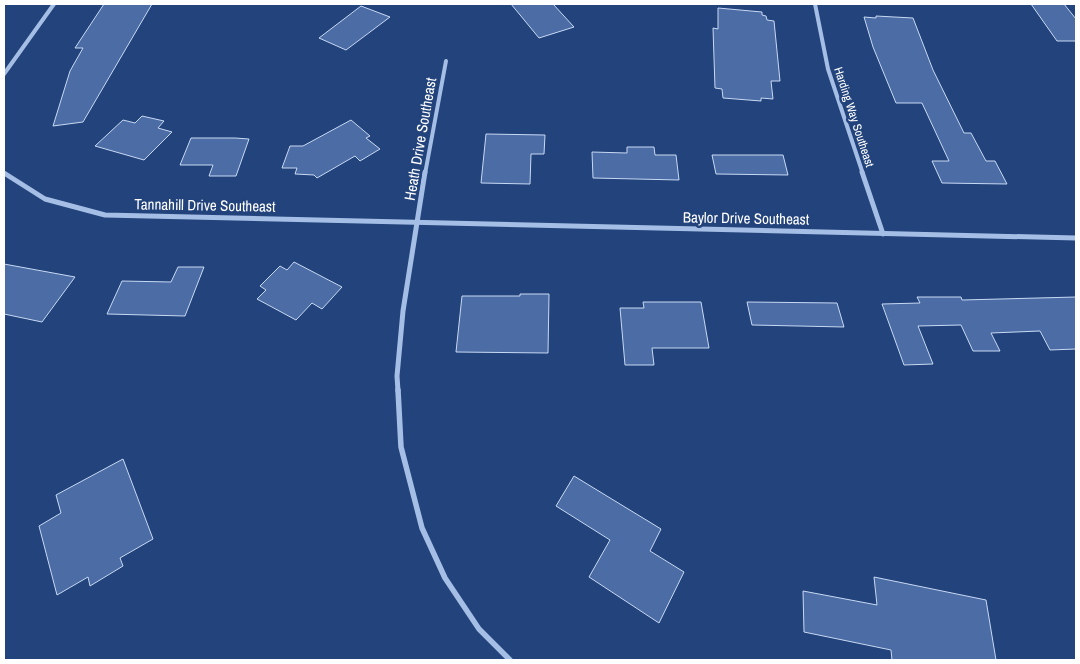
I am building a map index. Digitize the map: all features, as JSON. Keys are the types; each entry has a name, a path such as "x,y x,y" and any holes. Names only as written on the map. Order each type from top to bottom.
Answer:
{"street":[{"path":"4,74 54,4"},
{"name":"Harding Way Southeast","path":"815,4 828,69 883,234"},
{"name":"Heath Drive Southeast","path":"446,61 416,222 403,311 397,376 401,448 422,528 445,578 479,629 510,660"},
{"name":"Tannahill Drive Southeast","path":"4,173 44,199 106,215 416,222"},
{"name":"Baylor Drive Southeast","path":"416,222 1076,238"}],"building":[{"path":"104,4 152,4 83,122 53,126 70,71 83,48 75,48"},
{"path":"511,4 553,4 574,27 539,38"},
{"path":"1031,4 1064,4 1076,19 1076,41 1057,41"},
{"path":"361,6 390,17 346,50 319,38"},
{"path":"718,8 762,12 762,15 766,16 767,20 774,21 780,81 771,81 773,99 761,98 761,101 723,98 722,89 715,88 713,28 718,29"},
{"path":"876,16 913,18 933,70 964,133 971,133 986,161 995,161 1007,184 942,183 932,161 949,161 922,103 896,103 873,47 864,17 876,18"},
{"path":"142,116 164,121 158,128 172,132 144,160 95,146 123,120 135,123"},
{"path":"351,120 370,136 366,138 380,149 360,161 355,156 317,178 314,175 295,174 297,168 282,168 290,146 303,146"},
{"path":"486,134 545,135 544,154 531,154 530,184 481,183"},
{"path":"191,138 249,139 236,176 209,176 213,165 180,165"},
{"path":"627,147 654,147 655,155 676,155 679,180 593,178 592,152 627,153"},
{"path":"712,155 783,155 788,175 716,174"},
{"path":"294,262 342,287 322,309 312,303 296,320 257,299 266,290 260,286 280,266 287,270"},
{"path":"4,264 75,277 42,322 4,314"},
{"path":"178,267 204,267 185,316 107,314 122,281 171,282"},
{"path":"520,294 549,294 548,353 456,352 462,296 520,296"},
{"path":"917,297 961,297 962,300 1076,297 1076,349 1050,350 1040,331 991,333 1000,351 973,351 961,325 918,326 933,364 904,365 882,304 920,303"},
{"path":"643,302 701,302 709,348 652,348 654,365 625,365 620,308 644,308"},
{"path":"747,302 837,303 844,327 752,325"},
{"path":"123,459 153,539 120,558 123,566 90,586 88,577 57,595 39,526 61,513 56,495"},
{"path":"574,476 661,529 650,551 684,572 659,623 589,577 610,540 556,506"},
{"path":"874,577 986,600 996,660 892,660 891,650 804,632 803,591 877,605"}]}
